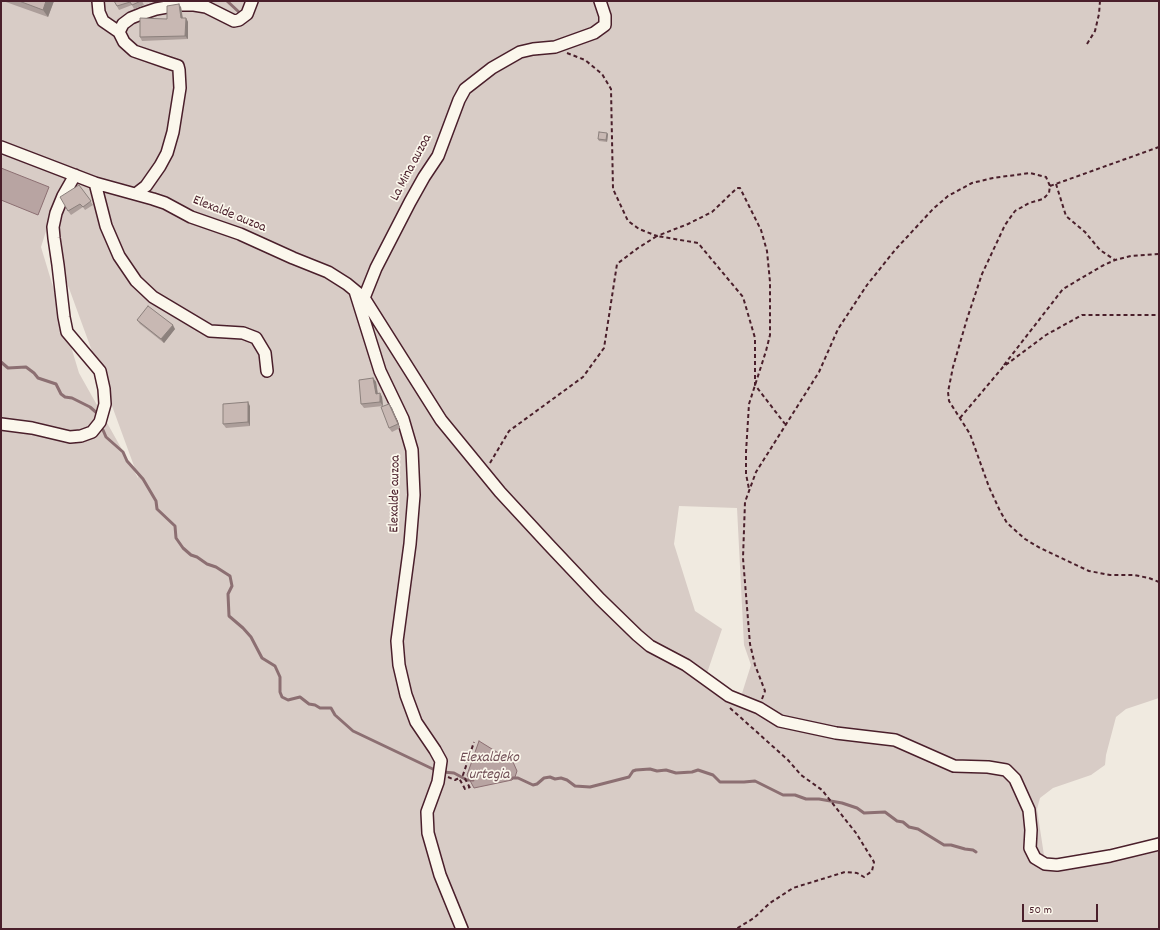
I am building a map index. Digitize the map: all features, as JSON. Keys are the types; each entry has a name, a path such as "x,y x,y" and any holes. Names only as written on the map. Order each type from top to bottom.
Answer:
{"street":[{"path":"98,1 99,12 103,21 119,32 124,42 134,51 178,66 179,70 180,88 174,132 168,153 146,186 137,193"},
{"path":"119,32 122,24 136,16 156,9 178,5 206,7 234,21 239,20 247,14 252,1"},
{"name":"La Mina auzoa","path":"364,298 376,268 410,202 438,156 459,100 465,89 507,58 527,50 554,47 594,32 605,25 605,16 600,1"},
{"name":"Elexalde auzoa","path":"1,146 95,182 137,193 165,203 191,217 240,234 328,272 355,291 380,371 403,419 412,450 414,495 410,544 396,641 399,665 406,695 416,722 441,761 438,782 427,812 428,833 440,875 462,929"},
{"path":"1,424 32,428 70,437 81,436 92,432 100,422 105,404 104,389 100,371 67,332 54,238 53,227 56,213 63,196 75,175"},
{"path":"95,182 106,226 119,256 136,281 153,297 210,331 243,333 256,338 265,353 267,371"},
{"path":"355,291 364,298 441,420 484,473 584,583 650,646 686,665 729,696 759,708 780,721 836,733 895,740 954,766 988,767 1006,770 1014,779 1029,810 1032,830 1030,848 1035,858 1045,864 1057,865 1110,856 1159,844"}],"path":[{"path":"1087,44 1095,31 1100,1"},
{"path":"554,47 585,60 602,74 612,89 613,189 628,221 639,229 657,236 698,243 743,297 755,338 754,385 786,424"},
{"path":"1050,186 1159,147"},
{"path":"759,708 765,691 755,665 750,644 743,558 745,502 756,472 819,372 838,329 867,285 894,250 933,209 948,196 972,183 993,178 1030,173 1046,177 1050,186 1049,193 1043,199 1029,203 1015,211 1005,225 982,274 955,360 948,392 949,401 970,434 1000,511 1007,523 1024,538 1040,548 1089,571 1110,575 1134,575 1159,582"},
{"path":"1056,184 1066,216 1085,232 1100,250 1115,260"},
{"path":"484,473 509,431 583,377 604,348 617,264 657,236 688,224 712,212 737,188 740,188 762,230 767,250 770,282 770,335 749,404 746,474 749,490"},
{"path":"960,418 1003,367 1063,288 1115,260 1130,256 1159,254"},
{"path":"1003,367 1046,335 1082,315 1159,315"},
{"path":"736,929 754,918 770,903 793,888 845,872 857,873 864,877 872,871 874,862 856,833 822,790 801,775 788,760 767,743 730,708 731,703 740,700"},
{"path":"455,780 460,778 465,789 470,787 463,775 474,742"}],"shaded area":[{"path":"1,1 1159,1 1159,698 1126,709 1116,717 1106,755 1105,765 1091,775 1053,788 1040,798 1037,809 1045,862 1050,869 1062,870 1125,851 1159,836 1159,929 1,929","holes":["47,228 138,477 138,478 79,373 41,247","679,506 737,508 744,645 751,665 738,706 704,682 722,629 695,611 674,544"]}],"water":[{"path":"1,168 49,187 38,215 1,200"},
{"name":"Elexaldeko urtegia","path":"479,741 513,762 517,771 512,780 474,788 467,775"}],"building":[{"path":"19,1 46,1 43,10"},
{"path":"114,1 141,1 132,5 130,2 117,6"},
{"path":"179,4 181,18 186,18 185,36 140,37 140,18 167,19 167,6"},
{"path":"599,132 607,133 606,140 598,139"},
{"path":"79,185 91,201 83,207 80,204 68,211 60,197"},
{"path":"148,306 173,325 161,339 137,320"},
{"path":"373,378 376,394 380,393 380,402 361,404 359,380"},
{"path":"248,402 248,422 223,424 223,404"},
{"path":"389,404 398,424 389,428 381,407"}],"waterway":[{"path":"227,1 240,13"},
{"path":"1,362 8,368 26,367 38,378 56,384 61,394 65,397 72,398 90,407 98,414"},
{"path":"103,430 106,437 123,452 127,461 143,479 156,501 157,509 175,526 176,538 183,548 191,555 216,567 230,576 232,586 228,594 229,616 251,637 262,658 275,666 280,677 280,692 282,697 288,700 300,697 309,704 320,708 331,708 335,715 353,731 437,771"},
{"path":"510,778 518,778 533,785 537,784 544,778 561,778 567,780 575,786 590,787 629,777 633,771 636,770 666,770 676,773 698,770 713,775 720,782 755,781 783,795 795,795 806,799 819,799 842,803 857,808 864,813 885,812 897,821 903,822 909,827 918,829 944,845 951,845 976,852"},
{"path":"443,772 454,773 467,780 473,780"}]}
